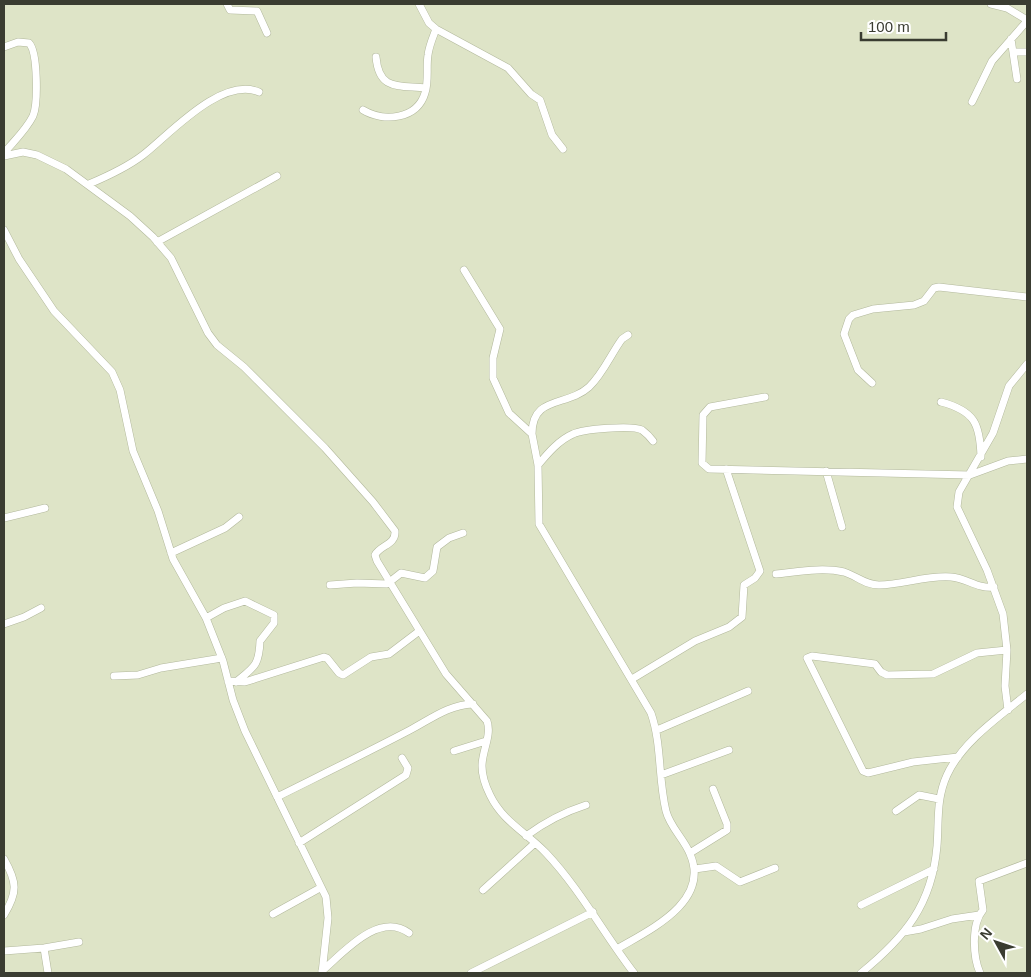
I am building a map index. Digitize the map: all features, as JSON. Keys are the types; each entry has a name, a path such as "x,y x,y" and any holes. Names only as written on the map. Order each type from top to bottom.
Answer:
{"street":[{"path":"227,4 230,10 235,12 257,11 267,33"},
{"path":"419,4 429,23 436,29 508,68 517,75 530,94 544,105 552,135 564,149"},
{"path":"972,102 992,61 1027,21 1007,8 991,4"},
{"path":"363,110 382,118 393,118 419,104 425,95 428,52 436,29"},
{"path":"1011,39 1015,52 1017,78"},
{"path":"4,47 18,42 29,43 34,52 36,70 33,115 19,137 4,154"},
{"path":"1015,52 1027,52"},
{"path":"376,57 377,72 380,78 386,82 426,88"},
{"path":"89,184 121,170 143,155 196,110 218,97 244,89 259,92"},
{"path":"4,154 23,152 38,155 89,184 130,216 157,242 170,258 208,333 217,345 244,367 325,448 373,502 395,531 392,542 377,551 375,555 389,582 410,615 418,632 446,674 488,721 490,728 482,766 484,779 490,795 502,815 546,853 593,912 634,973"},
{"path":"157,242 277,176"},
{"path":"4,230 19,259 54,311 112,372 120,390 133,451 158,511 171,553 206,618 232,682 245,731 328,908 325,971"},
{"path":"464,270 500,329 491,369 496,386 509,413 532,434"},
{"path":"872,383 858,370 844,334 849,319 853,315 873,309 914,305 924,301 934,288 939,287 1027,297"},
{"path":"617,949 668,919 677,910 693,883 695,869 690,853 666,812 657,730 652,713 540,524 538,464 532,434 535,414 551,404 570,398 590,386 622,339 628,335"},
{"path":"1008,710 1004,680 1007,650 1003,614 994,587 957,507 959,492 993,433 1009,386 1027,364"},
{"path":"765,397 710,407 703,415 702,463 709,468 726,469 970,474 1008,461 1027,459"},
{"path":"941,402 964,410 971,416 976,425 980,441 980,457"},
{"path":"538,464 557,444 582,430 632,428 641,430 653,441"},
{"path":"632,679 695,641 729,627 742,617 744,585 755,578 760,571 726,469"},
{"path":"826,471 842,527"},
{"path":"4,518 45,508"},
{"path":"171,553 225,528 239,517"},
{"path":"330,585 357,582 382,585 401,573 425,578 430,575 436,562 437,547 449,538 464,533"},
{"path":"776,574 808,570 836,571 846,573 867,584 880,585 941,576 954,577 978,587 994,587"},
{"path":"206,618 224,608 244,601 274,615 274,623 260,641 260,652 255,666 232,682"},
{"path":"4,624 24,618 41,608"},
{"path":"232,682 255,679 324,657 328,658 339,673 343,675 371,657 388,654 418,632"},
{"path":"958,757 944,757 913,762 868,773 863,771 807,658 812,656 875,664 881,672 887,675 933,674 977,653 1007,650"},
{"path":"114,676 138,675 161,668 222,658"},
{"path":"657,730 748,691"},
{"path":"861,973 904,932 929,893 934,869 938,798 948,773 958,757 1027,694"},
{"path":"276,797 410,730 437,713 463,704 473,704"},
{"path":"454,751 486,741"},
{"path":"661,775 729,750"},
{"path":"299,844 406,775 408,768 402,758"},
{"path":"690,853 727,830 727,824 712,789"},
{"path":"896,811 919,795 938,798"},
{"path":"526,836 541,825 566,812 586,805"},
{"path":"482,890 535,843"},
{"path":"4,859 14,880 15,890 4,915"},
{"path":"980,973 975,962 979,915 983,910 978,887 980,880 1027,863"},
{"path":"695,869 716,866 740,882 747,881 775,868"},
{"path":"860,905 934,869"},
{"path":"273,914 320,888"},
{"path":"471,973 593,912"},
{"path":"904,932 921,930 952,919 979,915"},
{"path":"325,971 362,938 376,930 392,926 401,927 409,933"},
{"path":"4,951 44,948 79,942"},
{"path":"44,948 48,973"}]}
